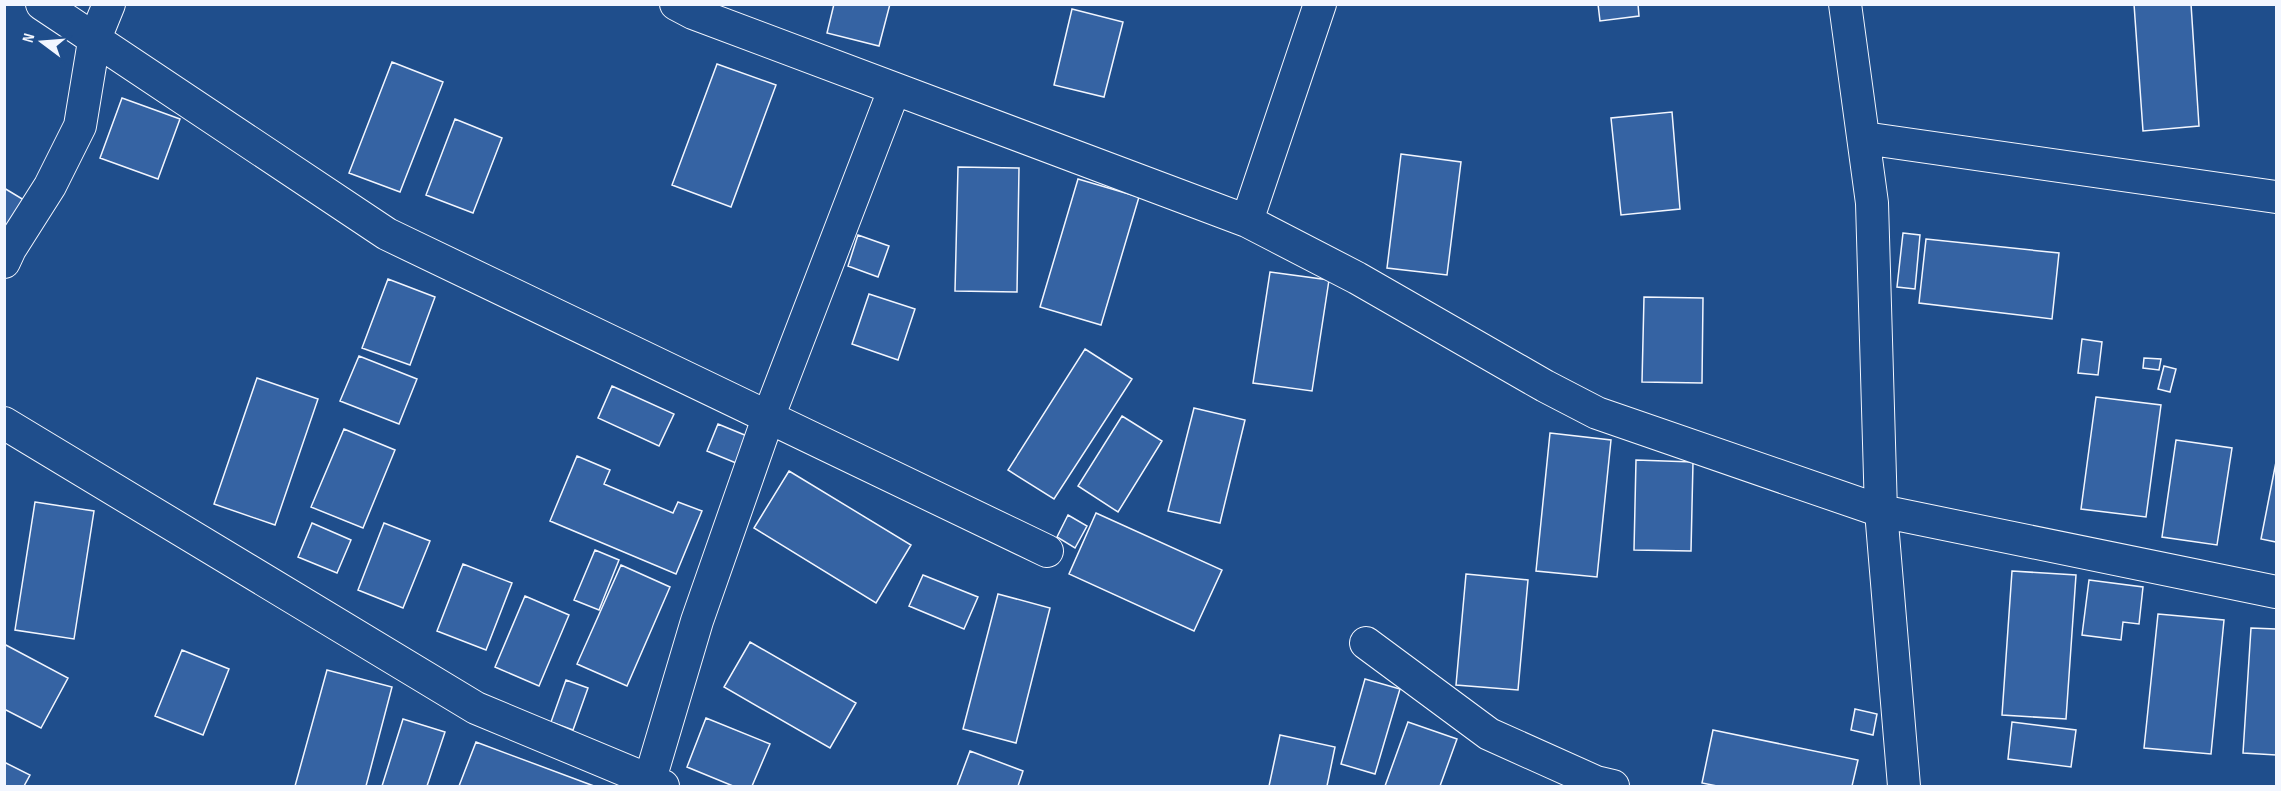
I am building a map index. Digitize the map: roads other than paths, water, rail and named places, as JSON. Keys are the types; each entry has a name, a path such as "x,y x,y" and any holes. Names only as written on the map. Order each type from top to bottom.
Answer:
{"street":[{"path":"42,4 387,234 1047,551"},
{"path":"4,262 50,186 80,126 94,40 109,4"},
{"path":"676,4 693,14 1247,221 1356,278 1545,386 1597,413 1881,511 2277,592"},
{"path":"1247,221 1320,4"},
{"path":"1845,4 1872,204 1881,511 1904,786"},
{"path":"4,423 476,708 654,784 697,621 768,418 894,90"},
{"path":"1864,138 2277,197"},
{"path":"1366,643 1490,734 1596,782 1613,786"}]}
